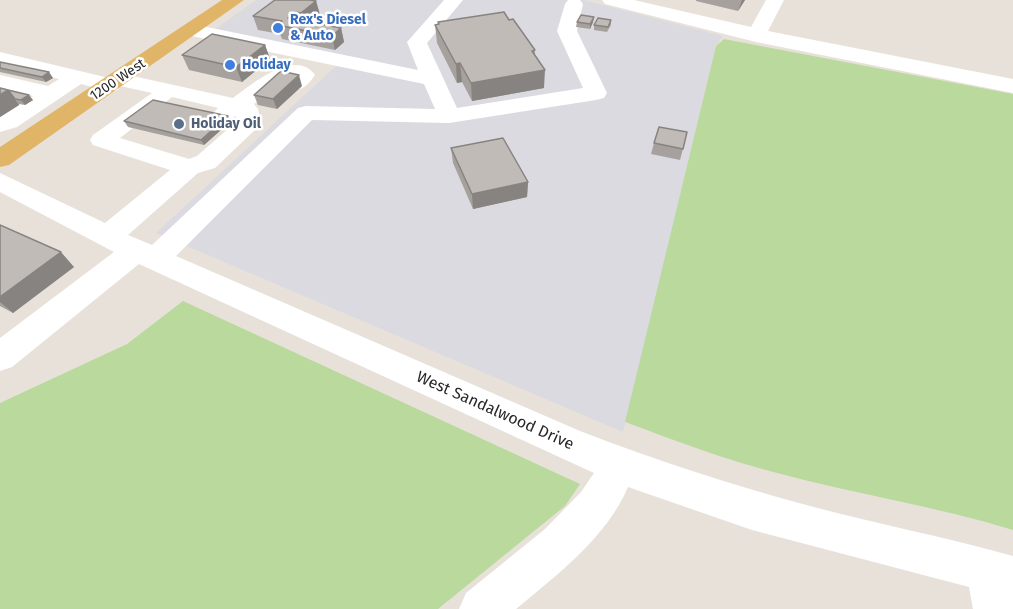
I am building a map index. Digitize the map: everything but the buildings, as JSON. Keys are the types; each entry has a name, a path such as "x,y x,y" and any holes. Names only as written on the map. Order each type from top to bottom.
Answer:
{"main road":[{"name":"1200 West","path":"0,159 235,0"}],"street":[{"path":"449,116 417,42 454,0"},
{"path":"611,0 756,36 1013,86"},
{"path":"756,36 775,0"},
{"path":"0,357 133,248 306,113 449,116 596,93 567,31 569,2"},
{"path":"192,30 433,79"},
{"path":"0,58 77,77 114,82 207,107 270,108"},
{"path":"207,107 206,162 163,149 102,140 207,107 284,73 297,78"},
{"path":"13,115 52,94 77,77"},
{"path":"0,81 52,94"},
{"path":"133,248 163,149"},
{"name":"West Sandalwood Drive","path":"0,181 133,248 568,444 618,464 752,510 999,586"},
{"path":"482,609 579,526 608,489 618,464"}],"shaded area":[{"path":"256,0 584,0 723,36 716,46 623,432 156,233 337,65 204,37"}],"green space":[{"path":"724,39 1013,94 1013,530 955,514 758,468 625,422 716,46"},
{"path":"183,301 580,484 565,506 438,609 0,609 0,403 127,344"}],"place":[{"name":"Rex's Diesel & Auto","path":"278,28"},
{"name":"Holiday","path":"230,65"},
{"name":"Holiday Oil","path":"179,124"}]}
